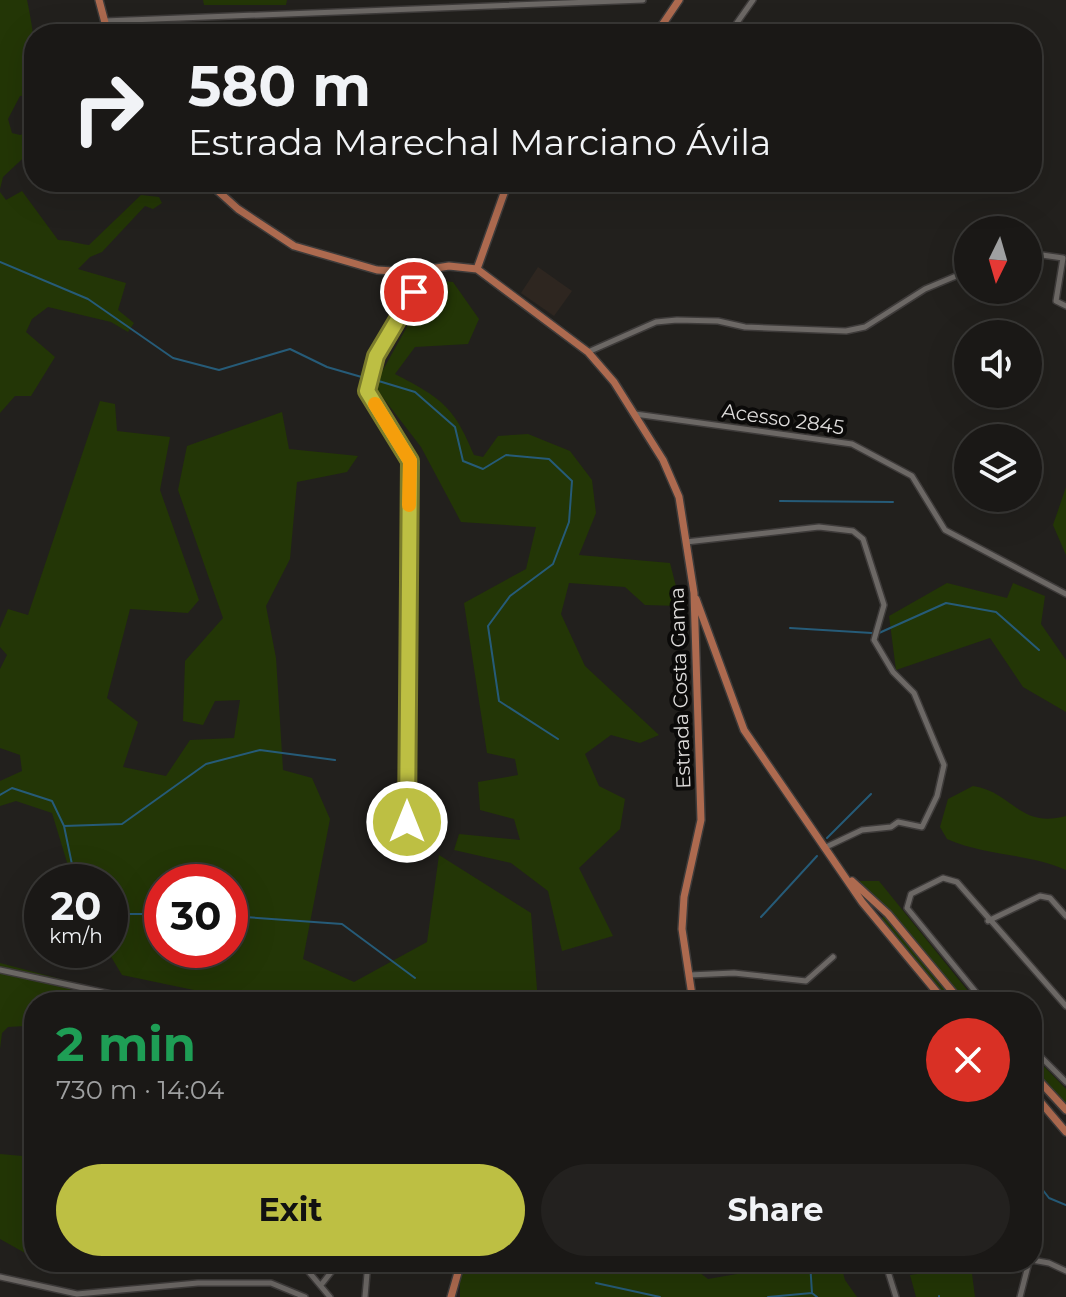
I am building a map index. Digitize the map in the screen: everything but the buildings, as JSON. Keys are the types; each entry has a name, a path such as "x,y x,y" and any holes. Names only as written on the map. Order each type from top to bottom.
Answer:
{"main road":[{"path":"99,0 104,24"},
{"path":"663,24 679,0"},
{"path":"219,192 238,209 294,246 377,270 426,270 449,266 477,269 504,192"},
{"name":"Estrada Costa Gama","path":"477,269 588,352 614,382 672,477 694,593 701,820 683,912 692,992"},
{"path":"694,593 744,730 839,869 878,922 937,992"},
{"path":"694,639 710,640"},
{"path":"839,869 879,904 953,992"},
{"path":"1042,1084 1066,1110"},
{"path":"1042,1104 1066,1132"},
{"path":"451,1297 458,1272"}],"street":[{"path":"459,9 460,0"},
{"path":"103,21 643,0"},
{"path":"736,24 753,0"},
{"path":"1042,255 1064,258 1056,301 1066,306"},
{"path":"407,822 410,461 367,391 367,384 376,356 426,270"},
{"path":"588,352 642,327 677,320 718,321 745,327 846,331 865,327 925,289 954,277"},
{"name":"Acesso 2845","path":"634,414 852,444 912,476 945,530 1066,594"},
{"path":"685,542 819,527 853,531 863,539 884,612 874,640 893,672 914,693 942,759 944,772 922,827 898,822 891,827 862,830 824,848"},
{"path":"976,992 909,911 907,903 911,894 943,878 953,879 1066,1006"},
{"path":"988,921 1040,896 1050,898 1066,916"},
{"path":"689,975 734,973 806,981 833,957"},
{"path":"0,970 102,992"},
{"path":"1042,1058 1066,1082"},
{"path":"1042,1262 1066,1271"},
{"path":"309,1272 330,1297"},
{"path":"321,1285 331,1272"},
{"path":"365,1297 367,1272"},
{"path":"888,1272 896,1297"},
{"path":"1020,1297 1028,1272"},
{"path":"0,1277 77,1294 198,1283 271,1283 305,1297"}],"shaded area":[{"path":"538,267 572,291 554,316 521,293"}],"green space":[{"path":"0,0 27,0 31,24 24,24 24,96 20,96 8,119 12,133 24,134 24,157 3,177 0,189"},
{"path":"203,0 287,0 286,5 204,5"},
{"path":"22,191 58,240 89,245 141,195 159,197 162,203 153,209 145,206 102,252 90,257 78,269 126,283 118,310 134,323 128,332 111,322 48,307 32,319 26,332 55,357 31,396 15,396 0,413 0,192 6,200"},
{"path":"433,280 453,282 479,319 468,344 415,347 395,374 444,405 460,425 474,455 483,457 498,436 528,434 570,451 592,480 596,513 579,555 670,563 681,606 645,605 625,587 569,583 561,614 585,666 659,735 640,743 611,735 585,754 599,786 625,799 620,829 579,868 613,936 562,951 548,891 511,863 454,850 459,834 520,840 514,819 480,810 478,782 518,775 515,759 487,753 464,603 526,569 536,527 461,522 421,447 374,386"},
{"path":"100,401 115,404 117,431 170,437 160,490 199,600 188,613 130,609 107,698 138,722 123,767 166,776 190,740 234,738 240,700 215,701 203,725 183,721 185,661 223,618 178,490 187,446 282,412 289,449 358,456 347,472 297,482 290,559 266,606 276,658 283,770 312,778 330,819 303,959 354,982 427,942 439,855 531,913 537,992 203,992 122,975 118,968 128,968 128,864 68,864 52,813 16,801 0,806 0,781 22,771 20,755 0,748 0,669 7,655 0,647 0,628 8,609 28,615"},
{"path":"1066,487 1066,555 1053,525"},
{"path":"947,583 1007,598 1013,583 1045,596 1041,624 1066,660 1066,712 1023,687 990,638 896,670 889,616"},
{"path":"973,786 998,795 1037,818 1066,816 1066,870 947,839 940,827 948,799"},
{"path":"856,881 879,881 969,992 957,992 885,906"},
{"path":"885,915 950,992 940,992 881,919"},
{"path":"0,963 72,982 70,992 24,992 24,1026 8,1027 2,1033 0,1049"},
{"path":"1042,1064 1066,1089 1066,1106 1042,1080"},
{"path":"0,1154 24,1156 24,1252 0,1239"},
{"path":"699,1272 708,1279 748,1272 843,1272 857,1297 460,1297 460,1274"},
{"path":"972,1272 975,1297 916,1297 910,1275"}],"waterway":[{"path":"0,262 88,299 173,358 219,370 290,349 327,367 365,378"},
{"path":"372,379 415,392 455,427 463,461 483,469 506,455 549,459 572,481 569,522 553,564 510,596 488,626 499,701 558,739"},
{"path":"780,501 893,502"},
{"path":"879,633 946,603 996,612 1039,650"},
{"path":"790,628 872,633"},
{"path":"64,826 122,824 206,764 260,750 335,760"},
{"path":"0,795 12,788 52,801 64,826 72,864"},
{"path":"827,838 871,794"},
{"path":"761,917 817,856"},
{"path":"128,914 144,914"},
{"path":"248,917 342,924 415,978"},
{"path":"1042,1189 1049,1198 1066,1205"},
{"path":"811,1272 812,1293"},
{"path":"596,1283 660,1297"},
{"path":"768,1297 812,1293 817,1297"}],"slow traffic":[{"path":"375,404 410,461 409,505"}],"route":[{"path":"407,822 410,461 367,391 376,356 414,292"}]}
